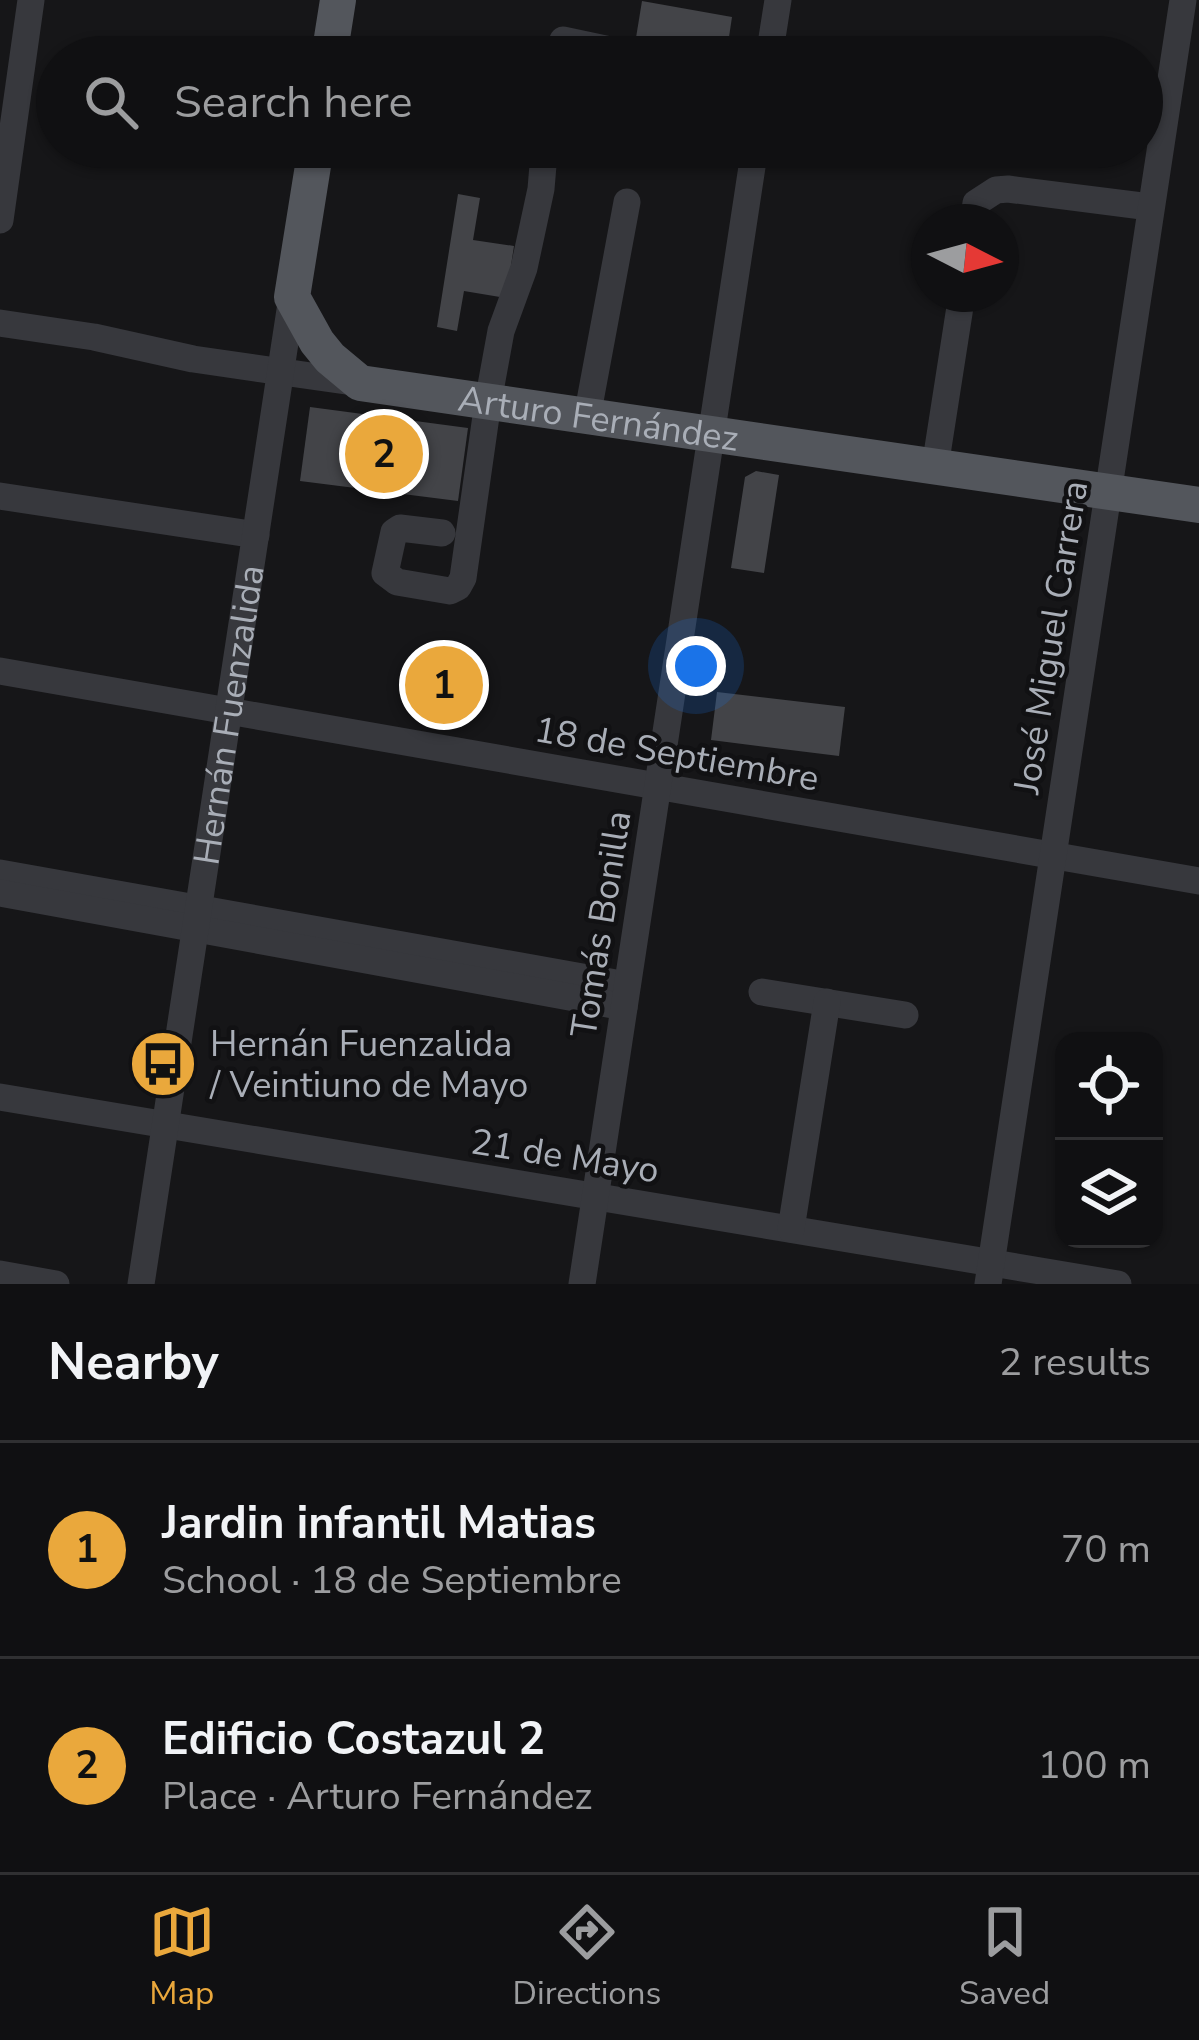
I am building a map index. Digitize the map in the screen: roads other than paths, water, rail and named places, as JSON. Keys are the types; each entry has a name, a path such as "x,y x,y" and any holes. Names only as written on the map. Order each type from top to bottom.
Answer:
{"main road":[{"path":"332,36 338,0"},
{"name":"Hernán Fuenzalida","path":"292,298 313,168"},
{"path":"292,298 316,342 360,383"},
{"name":"Arturo Fernández","path":"360,383 1199,505"}],"street":[{"path":"0,220 31,0"},
{"path":"772,36 778,0"},
{"name":"José Miguel Carrera","path":"1163,125 1183,0"},
{"path":"442,532 400,528 394,532 386,573 397,582 450,592 463,578 488,402 502,331 524,268 543,168"},
{"name":"Tomás Bonilla","path":"582,1284 752,168"},
{"name":"José Miguel Carrera","path":"989,1273 1156,168"},
{"path":"976,204 996,190 1008,189 1150,207"},
{"path":"587,417 627,202"},
{"name":"Hernán Fuenzalida","path":"141,1284 292,298"},
{"path":"935,466 959,312"},
{"name":"Arturo Fernández","path":"0,323 360,383"},
{"path":"0,496 256,536"},
{"name":"18 de Septiembre","path":"0,671 1199,881"},
{"path":"0,873 197,918 625,996"},
{"path":"0,892 197,918"},
{"path":"762,992 905,1015"},
{"path":"791,1229 827,1003"},
{"name":"21 de Mayo","path":"0,1096 791,1229 989,1273 1118,1284"},
{"path":"0,1274 56,1284"}],"place":[{"name":"Edificio Costazul 2","path":"384,454"},
{"name":"Jardin infantil Matias","path":"444,685"},
{"name":"Hernán Fuenzalida / Veintiuno de Mayo","path":"163,1064"}]}
